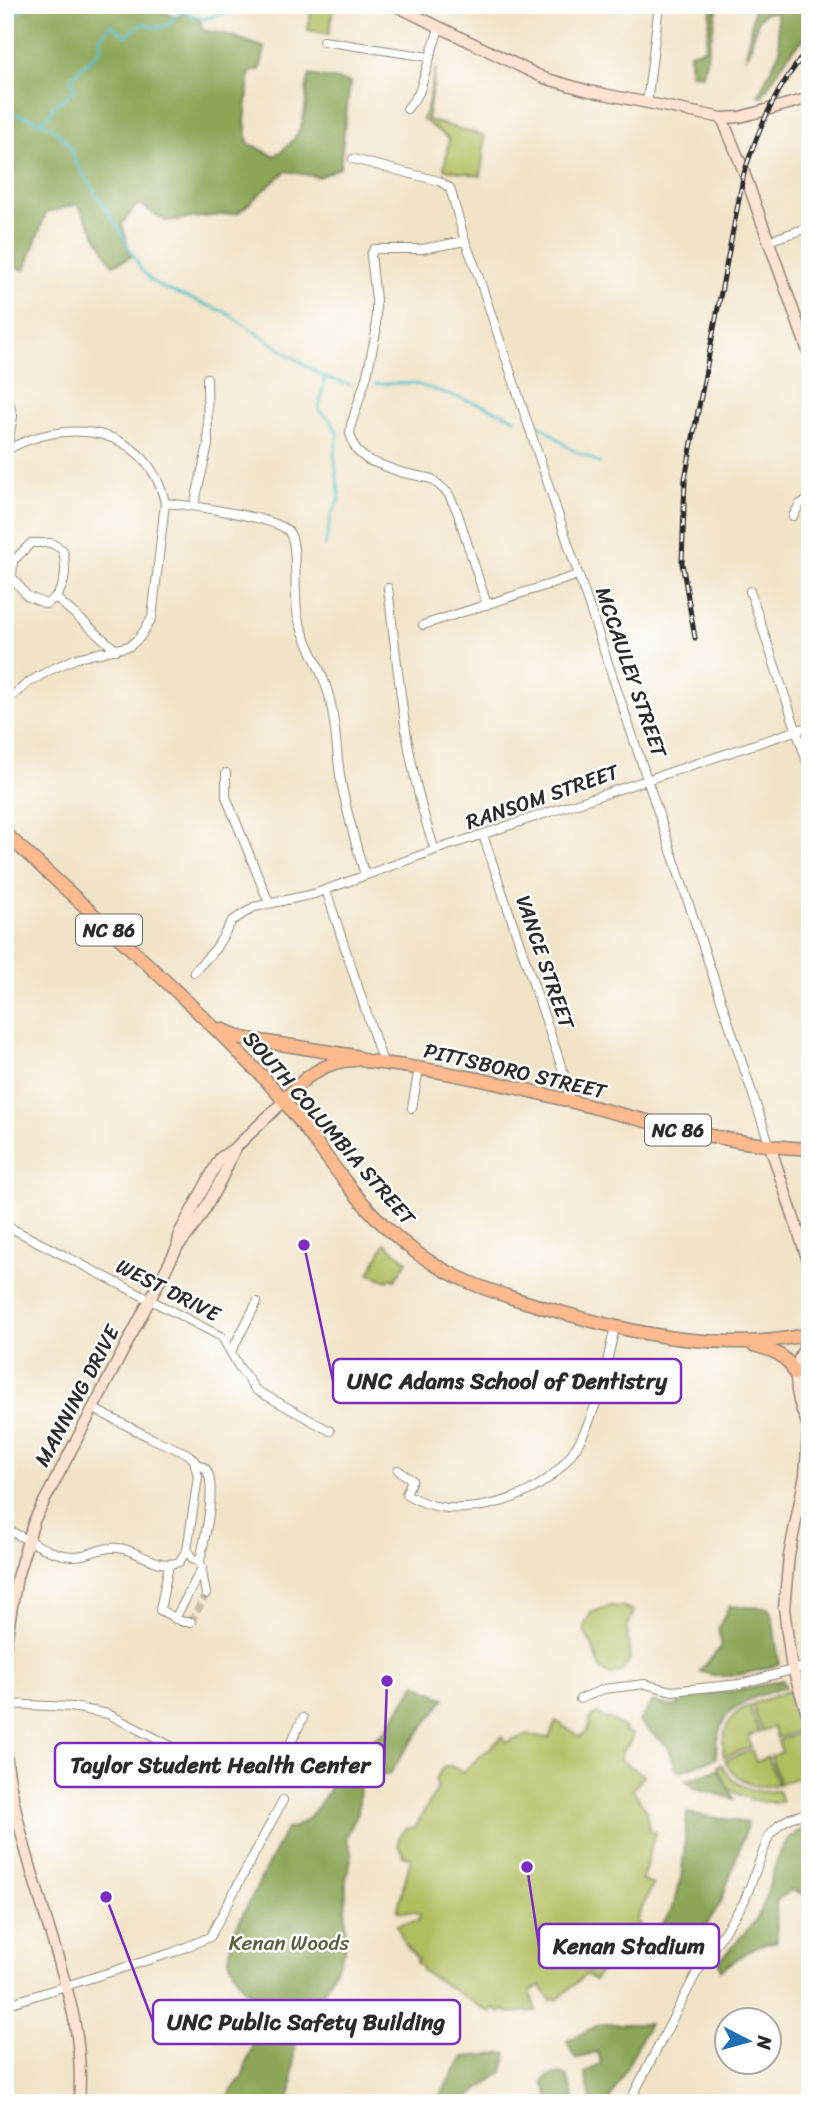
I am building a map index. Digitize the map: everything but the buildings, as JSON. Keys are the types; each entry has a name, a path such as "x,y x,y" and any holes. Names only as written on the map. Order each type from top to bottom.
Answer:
{"main road":[{"name":"SOUTH COLUMBIA STREET","path":"5,833 214,1028 284,1101 355,1194 392,1233 422,1255 461,1278 506,1298 615,1327 682,1340 742,1343 810,1334"},
{"name":"PITTSBORO STREET","path":"214,1028 224,1029 246,1039 267,1040 355,1056 366,1061 505,1084 668,1128 770,1146 810,1149"},
{"name":"MANNING DRIVE","path":"284,1101 292,1091 325,1066 344,1061 366,1061"},
{"path":"742,1343 781,1354 790,1363 795,1374"}],"street":[{"path":"646,5 659,6 647,103"},
{"path":"398,6 544,78 589,91 722,118 740,117 810,98"},
{"path":"407,110 419,93 439,28"},
{"path":"323,41 429,57"},
{"path":"722,118 809,355"},
{"name":"MCCAULEY STREET","path":"353,159 446,183 450,188 465,241 810,1267"},
{"path":"768,241 810,227"},
{"path":"465,241 422,249 374,248 371,256 376,300 376,332 350,434 358,452 368,460 400,472 432,479 448,493 457,511 487,605"},
{"path":"194,506 208,445 206,378"},
{"path":"5,390 13,416 6,450"},
{"path":"5,702 29,682 52,669 77,659 130,646 140,637 152,618 165,503 162,488 144,460 113,437 99,432 83,430 56,433 6,450"},
{"path":"793,516 800,504 810,499"},
{"path":"165,503 194,506 282,526 289,532 293,540 299,620 318,662 330,699 342,784 365,875"},
{"path":"32,543 51,543 64,550 66,570 56,598 46,604 27,596 12,577 13,561 32,543"},
{"path":"423,625 578,575"},
{"path":"388,588 411,760 425,821 435,850"},
{"path":"750,591 810,771"},
{"path":"56,598 116,650"},
{"name":"RANSOM STREET","path":"194,972 216,948 232,921 246,910 326,890 435,850 810,726"},
{"path":"226,773 226,797 269,903"},
{"name":"VANCE STREET","path":"483,835 568,1086 569,1101"},
{"path":"326,890 383,1063"},
{"path":"412,1108 419,1069"},
{"name":"MANNING DRIVE","path":"5,1648 16,1577 27,1539 45,1499 177,1248 180,1232 220,1158 235,1148 284,1101"},
{"name":"WEST DRIVE","path":"5,1225 222,1337 256,1390 330,1431"},
{"path":"231,1352 257,1301"},
{"path":"398,1470 412,1480 405,1494 429,1506 444,1509 499,1503 524,1495 543,1484 574,1452 586,1432 600,1394 615,1327"},
{"path":"807,1423 795,1374 800,1354 810,1340"},
{"path":"810,1355 805,1377 810,1409 805,1475 785,1587 785,1623 793,1671 810,1723"},
{"path":"5,1529 63,1555 78,1556 107,1548 120,1548 169,1565 179,1562 187,1550 198,1477 196,1464 188,1454 92,1408"},
{"path":"196,1464 204,1467 208,1473 211,1488 201,1564 206,1594"},
{"path":"187,1550 192,1558 201,1564"},
{"path":"175,1619 201,1564"},
{"path":"169,1565 160,1605 163,1612 175,1619 187,1624 191,1622"},
{"path":"580,1699 604,1689 645,1684 677,1691 740,1684 810,1665"},
{"path":"5,1704 72,1707 108,1714 232,1777 248,1782 264,1778 278,1766 303,1718"},
{"path":"5,1747 19,1826 74,2012 80,2053 79,2103"},
{"path":"5,2005 174,1952 210,1937 283,1800"},
{"path":"629,2103 696,1974 744,1902 769,1836 790,1818 810,1812"}],"green space":[{"path":"5,5 144,5 179,18 182,9 200,20 203,30 229,35 265,48 260,70 250,72 245,121 248,143 274,156 288,146 297,134 305,112 310,75 350,82 340,167 319,177 286,171 238,213 166,221 138,204 122,223 131,257 113,265 78,204 46,213 25,270 5,264"},
{"path":"312,5 334,5 329,34 308,30"},
{"path":"712,5 718,5 703,75 690,74 690,53 705,49"},
{"path":"733,5 810,5 810,31 787,57 762,96 758,95 780,51 776,12 764,13 758,20 746,56 754,8"},
{"path":"436,67 427,120 485,136 481,176 444,169 449,139 422,119"},
{"path":"385,1243 407,1261 395,1280 389,1278 388,1281 369,1274"},
{"path":"609,1606 634,1611 627,1629 630,1660 622,1671 611,1675 601,1670 584,1626 591,1613"},
{"path":"729,1606 768,1608 772,1613 779,1664 729,1676 700,1671 722,1646 718,1629"},
{"path":"782,1680 785,1687 744,1702 726,1717 720,1727 716,1758 681,1771 676,1770 668,1747 639,1721 653,1701 678,1706 678,1698 742,1690"},
{"path":"416,1684 445,1699 390,1774 384,1775 358,1750 385,1731"},
{"path":"788,1691 801,1730 777,1738 773,1727 762,1731 752,1704"},
{"path":"749,1705 759,1732 748,1736 751,1747 724,1757 723,1741 727,1726 736,1714"},
{"path":"598,1713 633,1734 622,1751 620,1760 644,1775 633,1790 646,1809 649,1831 655,1832 642,1880 653,1885 636,1921 640,1924 628,1945 623,1942 594,1980 586,1974 557,2000 555,1998 551,2001 541,1986 530,1991 536,2011 511,2013 504,2010 501,2013 493,2009 490,2013 421,1970 422,1967 416,1963 418,1959 405,1945 397,1925 419,1920 420,1915 397,1911 411,1858 402,1855 403,1852 398,1846 399,1837 407,1828 414,1828 438,1788 435,1779 443,1768 451,1766 463,1772 502,1737 506,1742 527,1735 549,1738 556,1721 580,1737 587,1730 591,1718"},
{"path":"802,1732 810,1754 810,1773 780,1784 771,1756 782,1752 778,1741"},
{"path":"752,1750 756,1762 768,1757 778,1784 754,1785 734,1774 725,1760"},
{"path":"721,1764 732,1778 745,1787 761,1791 778,1790 782,1802 751,1799 733,1791 721,1776 718,1765"},
{"name":"Kenan Woods","path":"350,1766 361,1773 358,1813 346,1837 352,1855 346,1879 345,1950 306,2026 244,1989 229,1960 232,1936 286,1829 295,1827 312,1814 342,1768"},
{"path":"718,1769 734,1799 695,1788 686,1781"},
{"path":"687,1813 748,1823 721,1902 690,1950 657,1928 673,1906 678,1891 684,1858"},
{"path":"810,1827 810,1896 791,1890 776,1901 777,1941 756,1946 721,1970 719,1964 723,1957 760,1913 781,1850 798,1832"},
{"path":"265,2019 295,2036 292,2088 288,2103 222,2103 242,2077 258,2028"},
{"path":"600,2024 649,2024 608,2103 592,2103 585,2073 601,2063 598,2052 575,2059 567,2041"},
{"path":"507,2053 503,2072 465,2099 459,2103 435,2103 463,2057"},
{"path":"560,2073 567,2076 575,2103 542,2103 549,2097 543,2082 548,2076"}],"waterway":[{"path":"5,24 28,5"},
{"path":"39,122 49,116 52,107 75,90 71,78 101,49 100,38 111,25 126,36 143,23 157,28 170,24 175,14 186,13 204,19 243,8"},
{"path":"5,114 26,116 52,127 68,144 75,162 115,222 142,271 153,282 225,312 323,377 352,385"},
{"path":"323,378 319,411 332,421 338,435 334,455 340,498 331,516 325,547"},
{"path":"375,384 413,383 516,419"},
{"path":"539,425 571,449 600,464"}],"tunnel":[{"path":"191,1622 206,1594"}],"railway":[{"path":"695,638 682,563 685,479 744,173 770,107 788,76 810,48"}],"place":[{"name":"UNC Adams School of Dentistry","path":"304,1245"},
{"name":"Taylor Student Health Center","path":"387,1681"},
{"name":"Kenan Stadium","path":"527,1867"},
{"name":"UNC Public Safety Building","path":"106,1897"}]}
